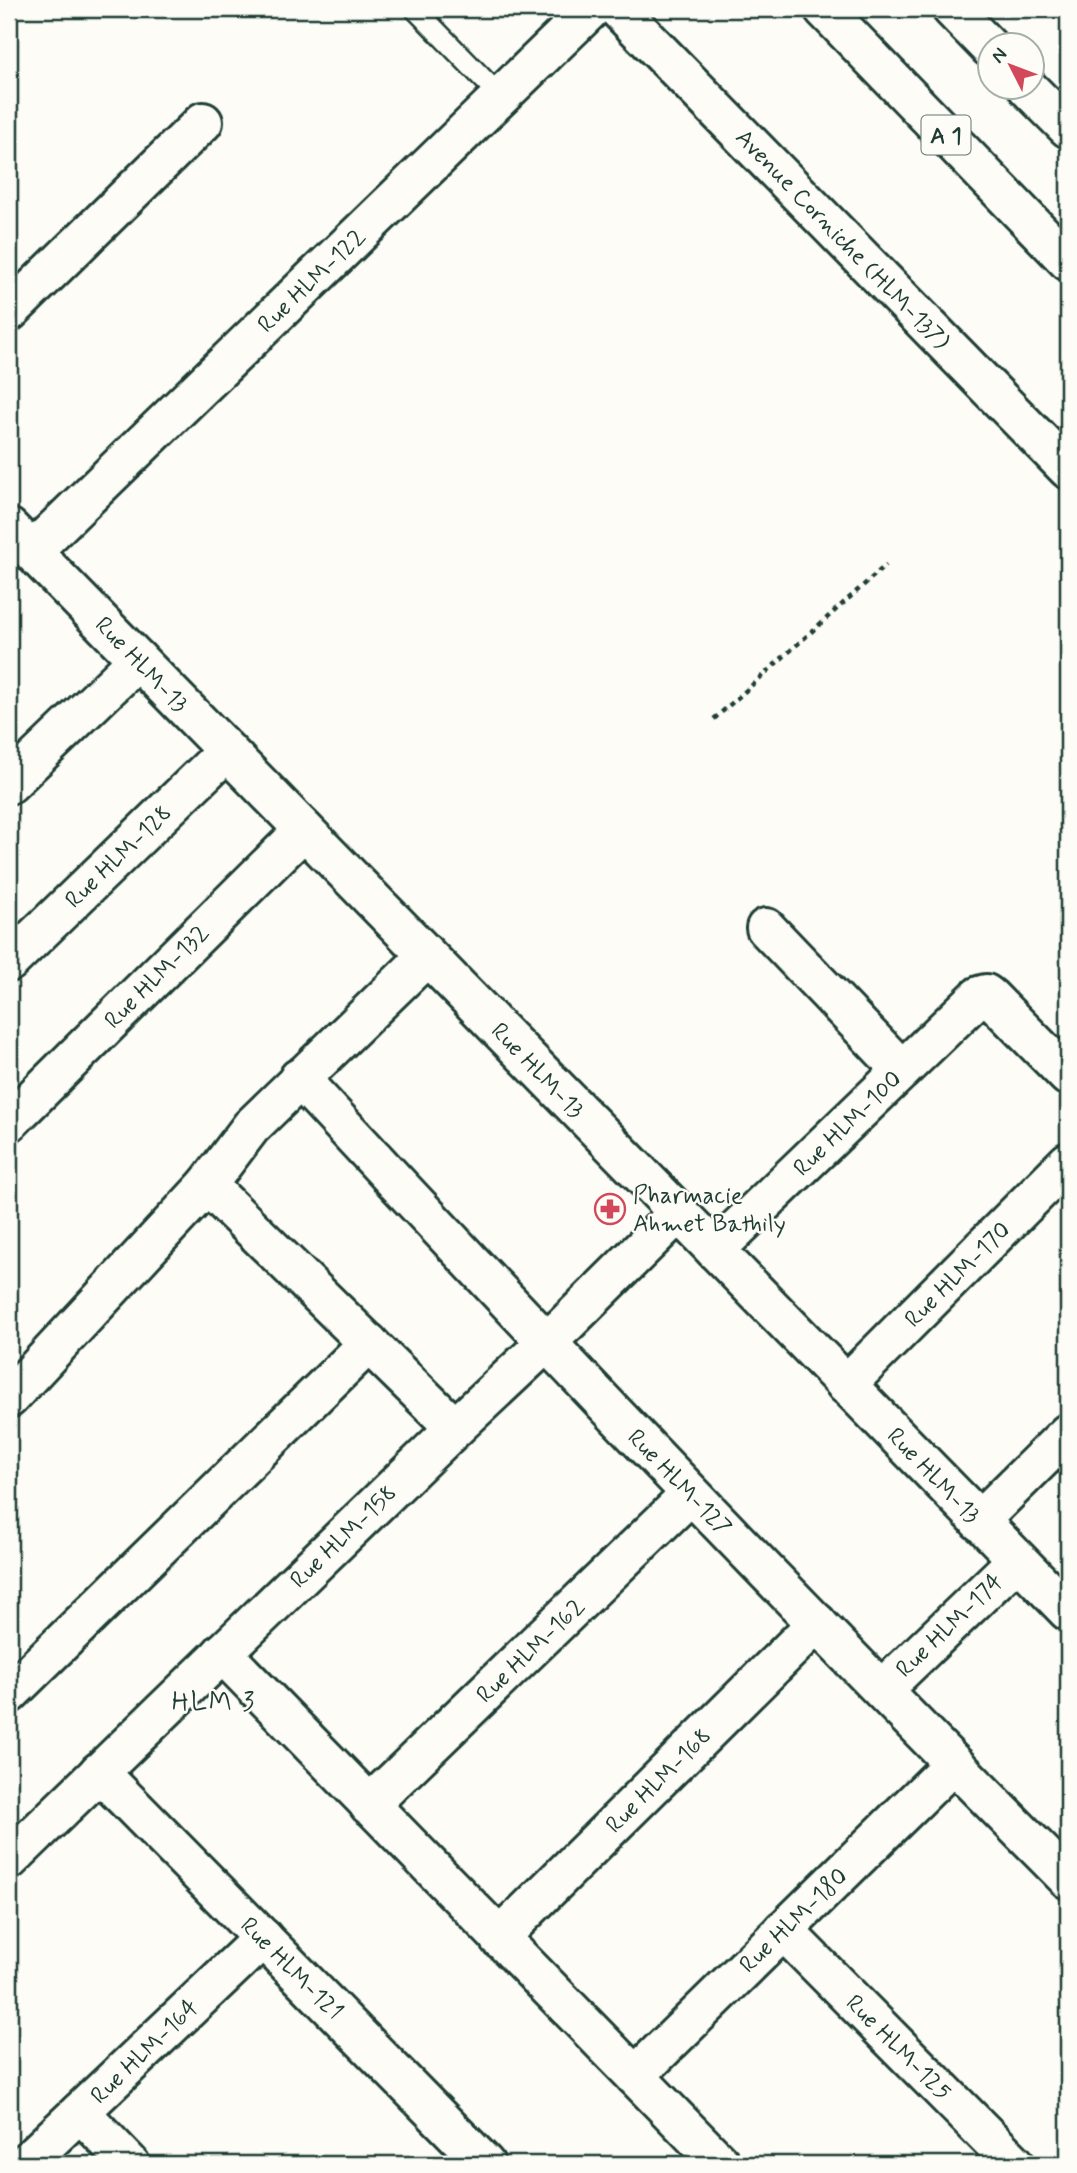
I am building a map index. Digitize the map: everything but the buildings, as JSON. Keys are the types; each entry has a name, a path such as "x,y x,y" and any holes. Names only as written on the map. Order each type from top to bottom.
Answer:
{"main road":[{"name":"Rue HLM-122","path":"16,540 500,96 591,9"},
{"name":"Avenue Corniche (HLM-137)","path":"618,9 1068,469"},
{"name":"A 1","path":"824,9 1068,261"},
{"path":"952,9 976,34"},
{"path":"1042,102 1068,128"},
{"path":"9,312 203,122"},
{"name":"Rue HLM-13","path":"16,540 138,660 1068,1611"},
{"path":"9,784 138,660"},
{"name":"Rue HLM-128","path":"9,962 227,751"},
{"name":"Rue HLM-132","path":"9,1122 304,830"},
{"path":"766,929 902,1070"},
{"path":"9,1398 207,1185 251,1127 427,956"},
{"name":"Rue HLM-100","path":"715,1251 979,996 986,995 991,998 1068,1076"},
{"name":"Rue HLM-127","path":"299,1078 545,1343 1068,1879"},
{"name":"Rue HLM-170","path":"846,1385 1068,1162"},
{"path":"207,1185 455,1428"},
{"name":"Rue HLM-158","path":"9,1860 678,1213"},
{"path":"9,1694 369,1343"},
{"path":"979,1521 1068,1433"},
{"name":"Rue HLM-162","path":"369,1805 691,1494"},
{"name":"Rue HLM-174","path":"882,1690 1017,1560"},
{"name":"Rue HLM-168","path":"499,1938 817,1623"},
{"path":"222,1653 721,2164"},
{"name":"Rue HLM-180","path":"635,2076 953,1764"},
{"name":"Rue HLM-121","path":"99,1772 485,2164"},
{"name":"Rue HLM-125","path":"783,1930 1015,2164"},
{"name":"Rue HLM-164","path":"25,2164 263,1938"},
{"path":"80,2112 130,2164"}],"lane":[{"path":"415,9 500,96"}],"path":[{"path":"714,719 886,565"}],"place":[{"name":"Pharmacie Ahmet Bathily","path":"610,1209"}],"district":[{"name":"HLM 3","path":"214,1701"}]}
